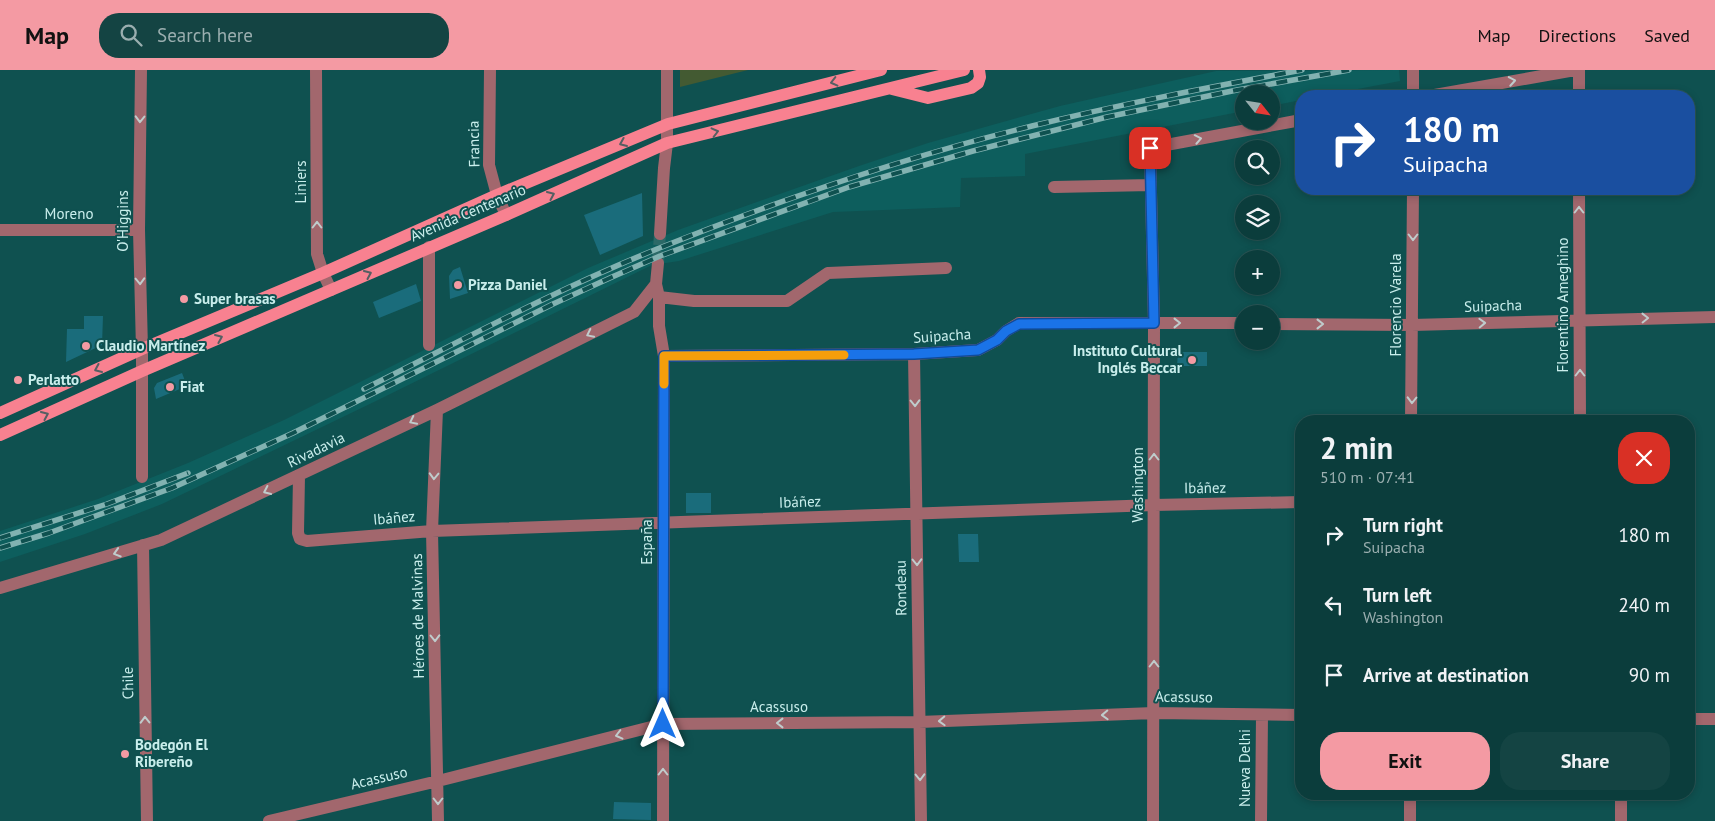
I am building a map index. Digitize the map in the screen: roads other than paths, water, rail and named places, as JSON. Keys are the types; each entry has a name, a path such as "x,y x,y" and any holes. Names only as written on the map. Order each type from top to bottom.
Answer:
{"main road":[{"name":"Avenida Centenario","path":"0,413 142,349 668,124 881,70"},
{"name":"Avenida Centenario","path":"0,435 142,371 506,215 668,143 964,70"},
{"path":"890,88 928,98 970,88 978,83 980,77 978,70"}],"street":[{"name":"O'Higgins","path":"141,70 139,230 142,371"},
{"name":"Liniers","path":"316,70 317,254 322,273 331,290"},
{"name":"Francia","path":"490,70 489,165 497,196 506,215"},
{"path":"660,234 662,186 668,143 667,70"},
{"path":"1413,70 1414,90"},
{"path":"1463,90 1577,70 1579,90"},
{"name":"Washington","path":"1153,821 1154,323 1150,148 1295,121"},
{"path":"1054,187 1151,185"},
{"name":"Florencio Varela","path":"1411,415 1413,195"},
{"name":"Florentino Ameghino","path":"1579,195 1580,415"},
{"name":"Moreno","path":"0,230 139,230"},
{"path":"429,247 429,345"},
{"name":"España","path":"658,263 656,284 659,298 659,326 664,356 663,821"},
{"path":"659,298 694,301 787,301 828,273 946,268"},
{"name":"Rivadavia","path":"0,588 161,540 437,410 634,312 656,284"},
{"path":"634,312 651,317 659,326"},
{"name":"Suipacha","path":"1280,324 1412,325 1715,317"},
{"name":"Suipacha","path":"664,356 914,354 978,350 997,340 1006,331 1019,324 1235,324"},
{"name":"Rondeau","path":"914,354 921,821"},
{"path":"142,371 142,476"},
{"name":"Héroes de Malvinas","path":"437,410 432,531 438,821"},
{"name":"Ibáñez","path":"299,476 298,533 300,538 307,541 432,531 1154,505 1295,502"},
{"name":"Chile","path":"143,545 147,821"},
{"name":"Acassuso","path":"269,821 438,781 663,724 919,722 1154,713 1295,715"},
{"name":"Nueva Delhi","path":"1261,821 1262,715"},
{"path":"1695,719 1715,719"},
{"path":"1410,800 1410,821"},
{"path":"1621,800 1621,821"}],"tunnel":[{"path":"658,263 660,234"}],"railway":[{"path":"364,389 583,281 657,249 749,213 843,181 937,151 1065,118 1200,89 1302,70"},
{"path":"0,548 49,533 172,488 293,433 553,304 612,277 660,256 849,187 973,151 1107,117 1237,90 1349,70"},
{"path":"0,538 107,504 188,473"}],"place":[{"name":"Pizza Daniel","path":"458,285"},
{"name":"Super brasas","path":"184,299"},
{"name":"Claudio Martínez","path":"86,346"},
{"name":"Instituto Cultural Inglés Beccar","path":"1192,360"},
{"name":"Perlatto","path":"18,380"},
{"name":"Fiat","path":"170,387"},
{"name":"Bodegón El Ribereño","path":"125,754"}]}
